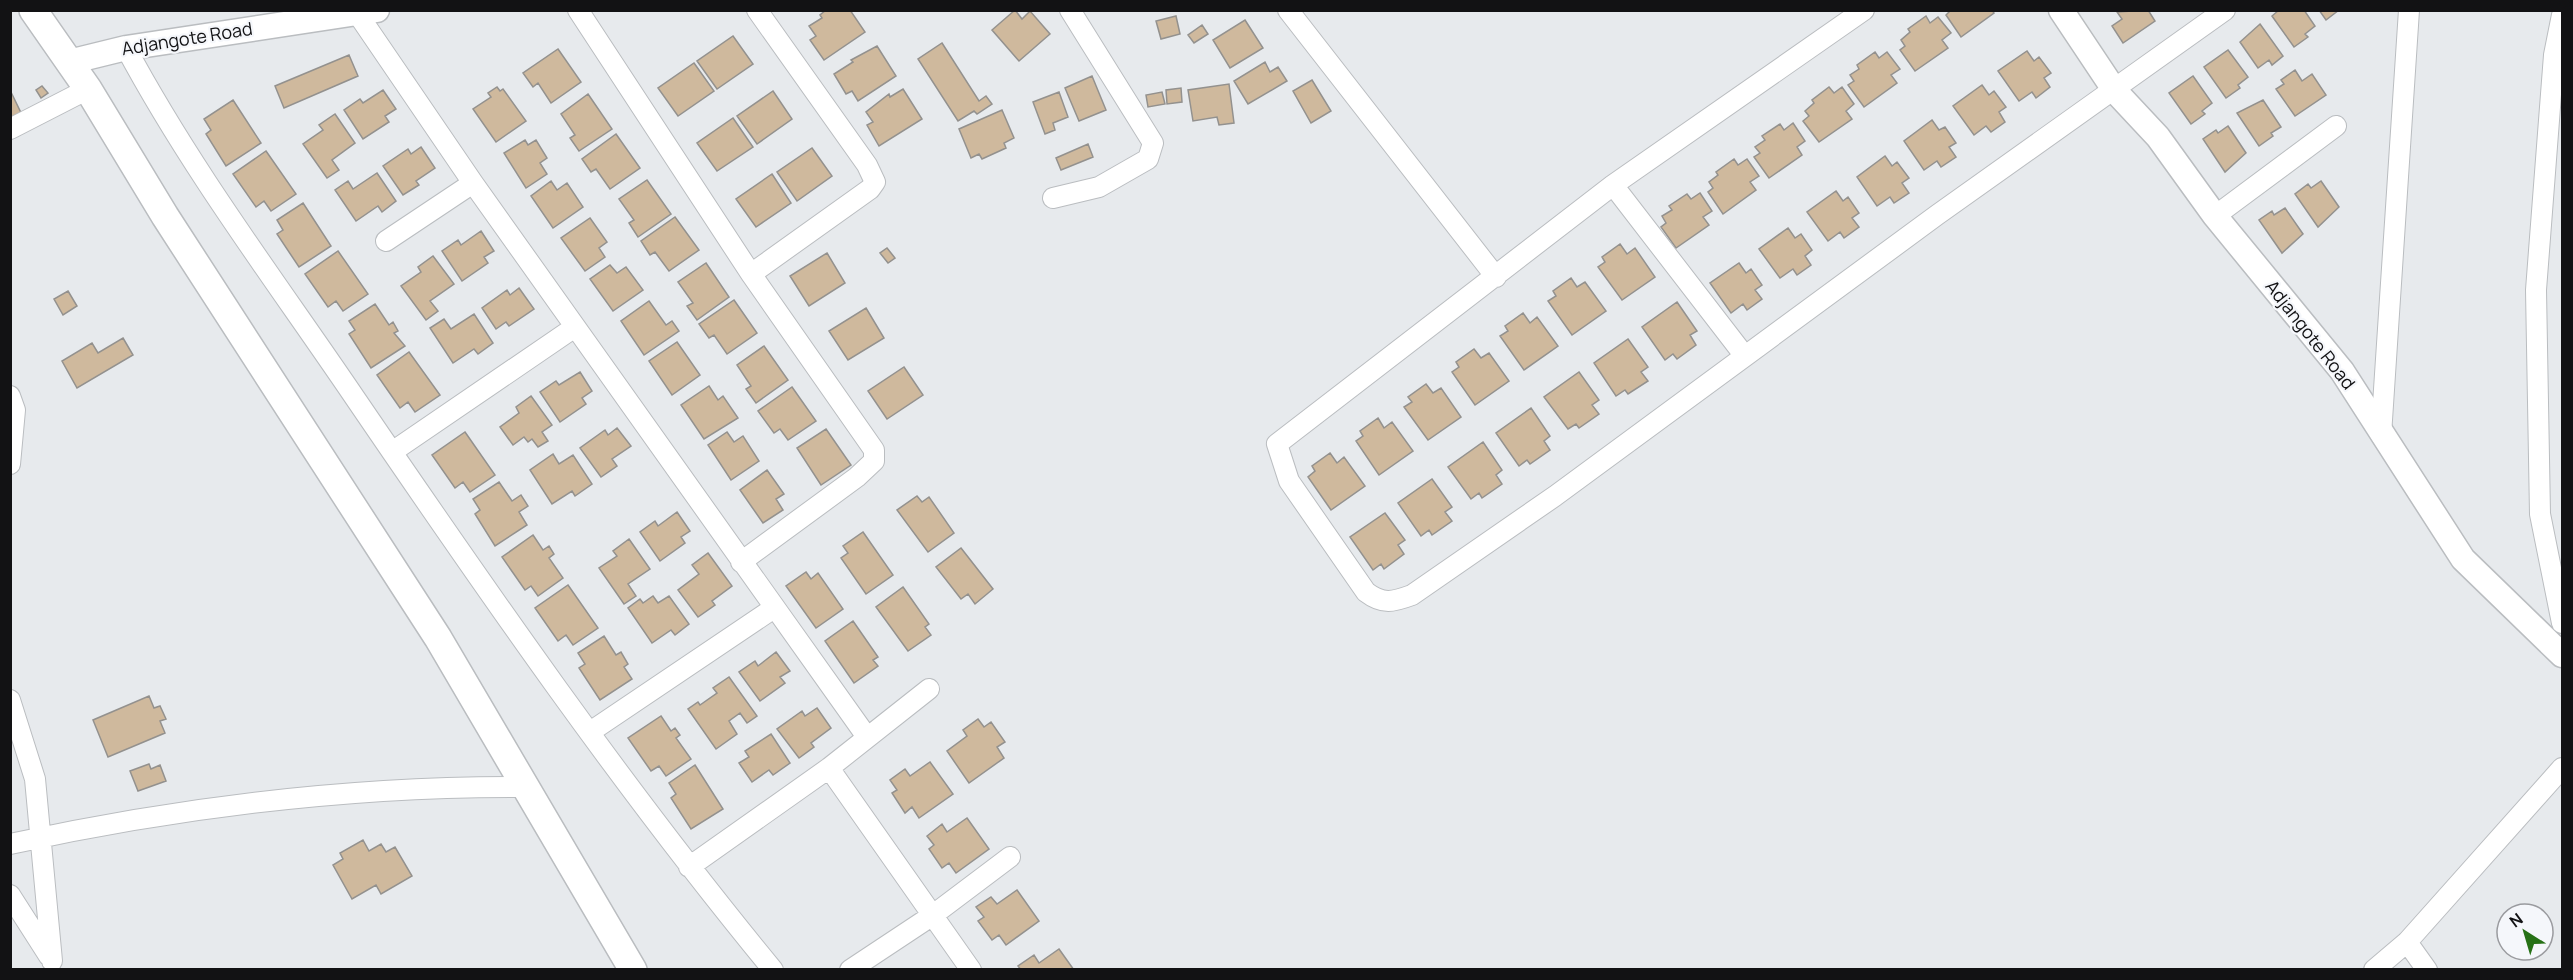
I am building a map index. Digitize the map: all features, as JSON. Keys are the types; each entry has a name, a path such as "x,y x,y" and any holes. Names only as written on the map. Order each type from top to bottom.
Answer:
{"main road":[{"path":"33,10 88,89 165,216 438,638 633,969"}],"street":[{"path":"578,10 752,274 874,450 874,462 857,477 741,562"},
{"path":"752,274 870,189 875,182 867,165 757,10"},
{"path":"1053,198 1099,187 1148,159 1153,143 1070,10"},
{"path":"1288,10 1496,277"},
{"path":"1864,10 1613,185 1277,444 1288,481 1366,592 1378,601 1393,602 1412,595 1555,496 1937,214 2115,91 2224,10"},
{"name":"Adjangote Road","path":"2061,10 2115,91 2158,137 2215,216 2342,371 2381,435 2463,559 2562,655"},
{"path":"2381,435 2409,10"},
{"name":"Adjangote Road","path":"69,62 126,48 363,11"},
{"path":"363,11 473,183 867,737"},
{"path":"2562,15 2554,54 2536,290 2540,514 2562,623"},
{"path":"126,48 187,152 392,453 689,867 773,969"},
{"path":"10,129 88,89"},
{"path":"2215,216 2336,126"},
{"path":"386,242 473,183"},
{"path":"1613,185 1744,355"},
{"path":"392,453 575,327"},
{"path":"10,396 15,410 10,464"},
{"path":"590,732 774,608"},
{"path":"689,867 829,768 929,689"},
{"path":"10,700 35,780 39,838 54,965"},
{"path":"829,768 971,969"},
{"path":"2374,969 2407,942 2562,768"},
{"path":"10,844 156,816 331,794 438,787 526,787"},
{"path":"850,969 933,915 1010,857"},
{"path":"10,895 54,965"},
{"path":"2407,942 2427,969"}],"building":[{"path":"826,10 850,10 865,32 824,60 810,40 816,36 809,26 822,18 820,15"},
{"path":"1015,10 1022,19 1030,11 1050,34 1019,61 992,30"},
{"path":"1951,10 1992,10 1994,13 1961,37 1946,15"},
{"path":"2148,10 2155,21 2123,43 2112,26 2122,19 2117,12"},
{"path":"2279,10 2304,10 2315,26 2305,34 2308,37 2294,47 2272,16"},
{"path":"2319,10 2339,10 2326,20"},
{"path":"1176,16 1180,34 1161,39 1156,21"},
{"path":"1926,16 1930,23 1938,17 1951,33 1942,40 1948,48 1915,71 1900,50 1905,46 1901,40 1910,32 1908,29"},
{"path":"1245,20 1263,48 1230,68 1213,40"},
{"path":"2260,24 2283,56 2272,65 2269,60 2258,68 2240,42"},
{"path":"1202,25 1208,34 1194,43 1188,35"},
{"path":"733,36 753,64 717,89 697,61"},
{"path":"942,43 979,101 986,96 992,104 977,114 974,111 958,121 918,59"},
{"path":"877,46 896,76 858,101 852,91 846,94 834,74 853,62 851,60"},
{"path":"558,49 581,82 551,103 538,83 533,87 523,73"},
{"path":"2228,50 2248,77 2238,85 2240,88 2226,98 2204,67"},
{"path":"2027,51 2034,61 2039,57 2051,73 2044,78 2050,87 2036,98 2032,92 2019,101 1998,71"},
{"path":"1875,52 1879,58 1887,52 1900,69 1891,75 1897,83 1864,107 1848,85 1854,81 1850,75 1859,69 1857,65"},
{"path":"349,55 358,76 284,108 275,86"},
{"path":"1265,62 1270,72 1278,67 1287,81 1248,104 1234,81"},
{"path":"694,63 714,91 678,116 658,88"},
{"path":"2295,70 2302,81 2312,74 2326,95 2295,116 2276,89 2284,84 2281,80"},
{"path":"1092,76 1106,110 1079,121 1065,88"},
{"path":"2193,76 2212,103 2202,111 2205,114 2191,124 2169,93"},
{"path":"1312,80 1331,111 1311,123 1293,91"},
{"path":"1229,84 1234,123 1219,125 1217,117 1193,121 1188,90"},
{"path":"1982,85 1989,95 1994,91 2006,107 1999,112 2005,122 1991,132 1986,126 1974,135 1953,106"},
{"path":"42,86 48,93 41,98 36,90"},
{"path":"497,87 500,91 503,89 526,121 496,142 473,109 491,97 488,93"},
{"path":"1829,87 1834,93 1842,87 1854,104 1846,111 1852,119 1819,142 1803,121 1809,116 1805,111 1814,103 1812,100"},
{"path":"1181,88 1182,102 1167,104 1166,90"},
{"path":"903,89 922,119 879,146 867,125 873,122 866,112 889,94 890,97"},
{"path":"10,90 23,117 10,123"},
{"path":"383,90 396,109 385,116 389,122 363,139 344,110 360,99 363,103"},
{"path":"773,91 792,119 757,144 737,116"},
{"path":"1059,92 1068,117 1053,123 1055,130 1045,134 1033,102"},
{"path":"1162,92 1165,104 1148,107 1146,95"},
{"path":"588,94 612,129 579,151 570,138 575,135 561,114"},
{"path":"233,100 261,143 226,166 206,134 211,130 204,119"},
{"path":"2263,100 2281,127 2271,133 2273,136 2259,146 2237,113"},
{"path":"1002,110 1014,138 1004,143 1006,148 982,159 979,154 971,158 959,129"},
{"path":"335,114 355,143 332,160 339,170 327,178 303,144 323,130 319,125"},
{"path":"733,118 753,147 717,171 697,143"},
{"path":"1932,120 1939,130 1945,127 1956,143 1949,147 1956,157 1941,167 1937,161 1924,170 1904,141"},
{"path":"1793,123 1805,141 1797,147 1802,155 1769,178 1754,157 1760,153 1755,147 1765,140 1762,136 1780,124 1784,130"},
{"path":"2228,126 2246,153 2225,172 2203,139 2216,130 2218,133"},
{"path":"616,134 640,168 610,189 596,169 591,172 582,159"},
{"path":"525,140 528,145 536,140 547,158 540,163 547,174 526,188 504,153"},
{"path":"1088,144 1093,157 1061,170 1056,158"},
{"path":"421,147 435,168 416,181 419,185 403,195 383,166 408,149 411,154"},
{"path":"812,148 832,176 797,201 777,172"},
{"path":"266,151 296,194 271,211 264,201 256,207 233,174"},
{"path":"1885,156 1892,166 1897,162 1909,178 1902,183 1909,193 1894,203 1890,197 1877,206 1857,177"},
{"path":"1734,159 1738,165 1747,159 1759,176 1750,182 1756,190 1723,214 1708,192 1713,188 1709,182 1718,175 1716,172"},
{"path":"377,173 396,201 382,212 378,206 356,221 335,190 348,181 353,189"},
{"path":"772,174 791,203 756,227 736,199"},
{"path":"647,180 671,214 638,237 629,223 634,220 619,199"},
{"path":"551,181 557,190 567,183 583,207 553,228 531,196"},
{"path":"2321,181 2339,207 2318,227 2295,194 2308,184 2311,188"},
{"path":"1836,191 1843,201 1848,197 1859,213 1852,218 1859,227 1844,238 1840,232 1828,241 1807,212"},
{"path":"1700,193 1712,211 1703,217 1709,225 1676,248 1661,227 1666,223 1662,216 1672,210 1669,206 1687,194 1691,199"},
{"path":"303,203 331,246 299,267 277,234 283,230 277,220"},
{"path":"2285,208 2303,234 2282,253 2259,220 2272,211 2274,215"},
{"path":"675,217 699,250 669,271 655,252 650,255 641,241"},
{"path":"590,218 607,242 599,248 605,257 585,271 561,238"},
{"path":"1788,228 1795,238 1801,234 1812,250 1805,256 1811,265 1797,275 1793,269 1780,278 1759,249"},
{"path":"481,231 494,251 484,257 488,263 462,281 442,251 458,240 461,245"},
{"path":"1620,244 1627,254 1635,248 1655,277 1622,300 1598,267 1605,262 1602,257"},
{"path":"887,248 895,258 888,263 880,253"},
{"path":"338,251 368,294 343,311 336,301 328,307 305,274"},
{"path":"827,253 845,283 809,306 790,276"},
{"path":"433,256 454,284 430,301 438,311 426,320 401,286 421,272 418,267"},
{"path":"706,263 729,297 697,320 687,306 693,303 678,282"},
{"path":"1739,263 1746,273 1751,269 1762,285 1755,290 1762,299 1747,310 1743,304 1731,313 1710,283"},
{"path":"610,265 617,273 626,267 643,290 613,311 590,279"},
{"path":"1571,278 1577,287 1585,282 1606,311 1572,335 1548,301 1556,296 1553,291"},
{"path":"519,288 534,309 509,326 506,322 496,329 482,308 507,290 510,295"},
{"path":"68,291 77,306 63,315 54,299"},
{"path":"734,300 757,333 727,354 714,335 709,338 699,324"},
{"path":"649,301 666,325 672,321 679,331 644,355 621,321"},
{"path":"1677,302 1697,331 1690,335 1696,345 1677,359 1673,354 1665,360 1642,327"},
{"path":"375,304 389,325 393,322 398,331 394,333 405,346 371,368 349,334 355,330 349,321"},
{"path":"866,308 884,338 848,360 829,331"},
{"path":"1523,313 1530,323 1537,317 1558,346 1524,370 1500,336 1508,331 1505,326"},
{"path":"474,314 493,343 478,354 474,349 453,363 430,328 444,319 451,329"},
{"path":"123,338 133,355 77,388 62,361 92,343 98,353"},
{"path":"1628,339 1648,367 1641,372 1648,381 1628,394 1625,390 1616,396 1594,363"},
{"path":"677,342 700,375 672,395 649,361"},
{"path":"764,346 788,380 756,403 746,389 751,386 737,365"},
{"path":"1474,349 1481,358 1489,353 1509,381 1475,405 1452,372 1459,367 1456,362"},
{"path":"409,352 440,395 415,412 408,402 400,408 377,375"},
{"path":"904,367 923,395 887,419 868,391"},
{"path":"580,372 592,391 582,398 586,404 560,422 540,392 556,381 559,385"},
{"path":"1579,372 1599,400 1592,405 1599,414 1579,428 1576,424 1568,429 1544,397"},
{"path":"1426,384 1433,393 1441,388 1461,417 1428,440 1404,407 1412,402 1408,397"},
{"path":"709,386 718,400 723,396 738,418 704,439 681,405"},
{"path":"792,387 816,421 788,440 780,429 774,433 758,411"},
{"path":"531,396 552,425 542,432 548,441 538,447 532,439 528,442 524,437 513,445 500,427 519,413 516,407"},
{"path":"1531,408 1550,436 1544,441 1550,450 1530,464 1527,460 1519,466 1496,433"},
{"path":"1378,418 1384,428 1392,422 1413,451 1379,475 1356,441 1363,436 1360,431"},
{"path":"617,428 631,446 612,459 617,466 601,477 580,448 605,430 608,435"},
{"path":"826,429 851,465 821,485 797,448"},
{"path":"465,432 495,475 470,492 463,482 455,488 432,455"},
{"path":"727,432 734,442 743,436 759,461 731,480 708,445"},
{"path":"1483,442 1502,470 1496,475 1502,484 1482,498 1479,493 1471,499 1448,467"},
{"path":"1330,453 1337,463 1344,457 1365,486 1331,510 1308,477 1315,471 1312,466"},
{"path":"553,454 559,464 573,455 592,484 575,496 572,491 552,504 530,470"},
{"path":"767,470 784,494 776,499 783,510 763,523 740,490"},
{"path":"1432,479 1452,507 1445,512 1452,521 1432,535 1429,530 1421,536 1398,503"},
{"path":"499,482 512,501 521,495 528,506 519,512 527,525 495,546 475,514 480,510 473,499"},
{"path":"917,496 922,502 929,497 954,533 928,552 897,510"},
{"path":"677,512 690,531 681,537 685,543 660,561 640,532 655,521 658,526"},
{"path":"1385,513 1405,540 1398,545 1404,554 1384,569 1381,564 1373,570 1350,537"},
{"path":"863,532 893,575 866,594 841,558 848,553 843,546"},
{"path":"533,535 543,550 549,546 554,554 549,558 563,578 538,596 531,586 525,590 502,557"},
{"path":"629,539 650,569 628,584 636,596 624,604 599,568 617,556 613,551"},
{"path":"961,548 993,589 975,604 968,594 961,599 936,567"},
{"path":"708,553 732,586 712,601 715,605 698,617 678,590 699,574 692,565"},
{"path":"806,572 811,579 818,573 843,609 816,628 786,586"},
{"path":"568,585 598,628 573,645 566,635 558,641 535,608"},
{"path":"903,587 929,624 925,627 931,635 908,651 876,607"},
{"path":"653,596 658,603 669,596 689,624 675,635 671,630 652,643 628,608 640,599 643,603"},
{"path":"853,621 878,657 873,660 878,666 854,683 825,641"},
{"path":"604,636 616,655 621,652 628,664 624,667 632,679 600,700 579,668 585,664 578,653"},
{"path":"776,652 790,671 780,677 785,683 760,701 739,672 755,661 758,666"},
{"path":"729,677 757,716 747,723 740,713 729,721 737,734 716,749 688,709 698,702 700,705 717,693 713,688"},
{"path":"149,696 154,708 160,706 166,719 160,721 165,733 108,757 93,720"},
{"path":"817,708 831,728 811,743 814,747 799,758 777,729 802,711 805,716"},
{"path":"661,716 671,731 675,728 680,735 676,738 691,759 666,776 659,766 651,771 628,738"},
{"path":"978,719 984,727 991,722 1005,742 997,747 1004,758 969,783 947,751 967,736 963,730"},
{"path":"771,734 790,763 773,775 769,770 752,782 739,763 749,757 745,751"},
{"path":"930,762 953,794 919,818 912,807 905,813 892,793 897,790 890,780 905,769 910,776"},
{"path":"149,764 151,769 160,765 166,781 138,791 130,771"},
{"path":"695,765 723,809 691,829 671,798 676,794 669,783"},
{"path":"967,818 989,849 956,873 949,863 942,868 929,849 934,845 927,836 942,824 947,832"},
{"path":"363,840 369,851 381,844 386,852 395,847 412,876 381,894 376,885 352,899 333,865 343,859 340,853"},
{"path":"1017,890 1039,921 1006,945 999,935 992,940 978,921 984,917 976,907 991,897 997,904"},
{"path":"1059,949 1074,970 1021,970 1018,966 1034,955 1039,963"}]}
